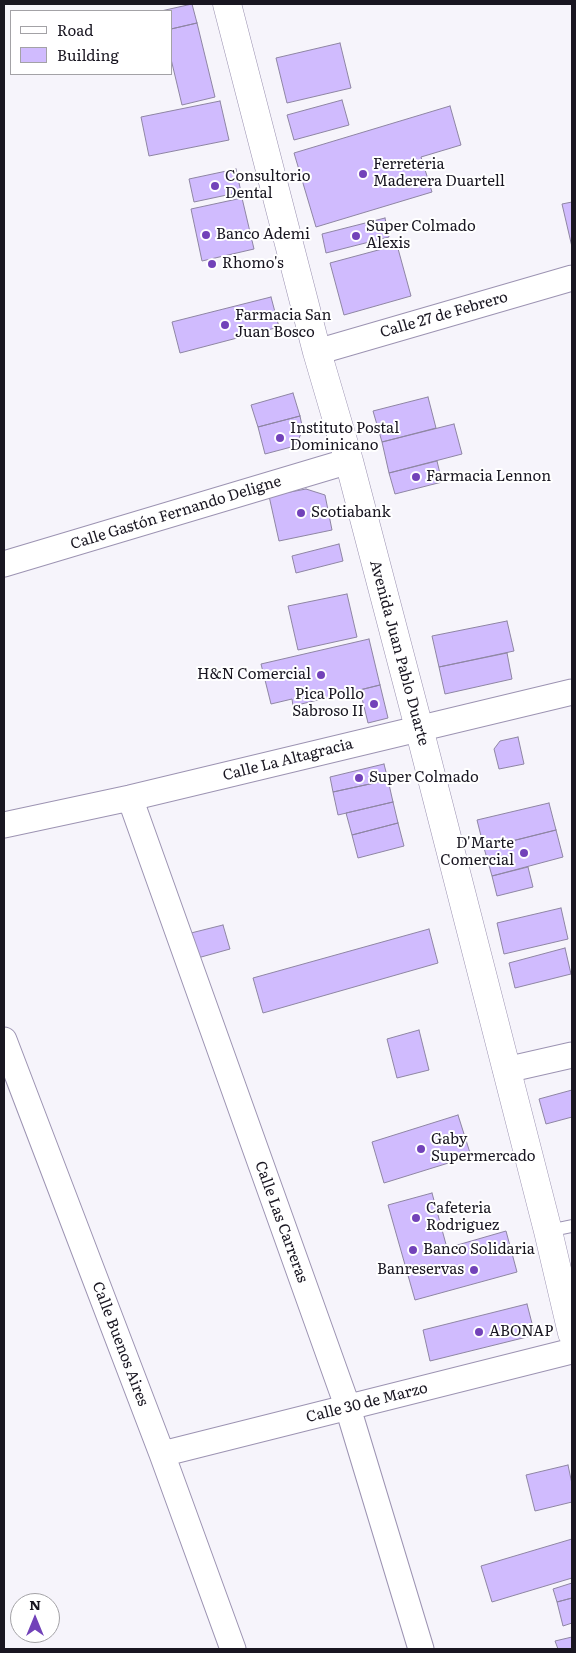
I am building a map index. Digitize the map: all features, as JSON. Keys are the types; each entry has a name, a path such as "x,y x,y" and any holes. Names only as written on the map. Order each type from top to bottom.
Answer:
{"main road":[{"name":"Avenida Juan Pablo Duarte","path":"227,4 316,352 348,460 419,728 506,1070 560,1229 572,1333"}],"street":[{"name":"Calle 27 de Febrero","path":"316,352 572,278"},
{"name":"Calle Gastón Fernando Deligne","path":"4,564 348,460"},
{"name":"Calle La Altagracia","path":"4,825 130,798 572,692"},
{"name":"Calle Las Carreras","path":"130,798 348,1408 421,1649"},
{"name":"Calle Buenos Aires","path":"4,1040 162,1454 233,1649"},
{"path":"506,1070 572,1055"},
{"name":"Calle 30 de Marzo","path":"162,1454 572,1351"}],"building":[{"path":"192,4 197,23 172,29 172,10 165,10"},
{"path":"197,23 215,97 182,105 172,63 172,29"},
{"path":"340,43 351,88 287,103 276,58"},
{"path":"342,100 349,125 294,140 287,115"},
{"path":"220,101 229,140 149,156 141,117"},
{"name":"Ferreteria Maderera Duartell","path":"450,106 461,145 421,157 432,192 316,227 294,153"},
{"name":"Consultorio Dental","path":"236,169 241,192 194,202 189,179"},
{"path":"242,198 254,249 202,261 191,209"},
{"path":"572,202 572,247 562,204"},
{"name":"Super Colmado Alexis","path":"385,218 389,237 326,253 322,234"},
{"path":"397,245 411,296 344,315 330,263"},
{"name":"Farmacia San Juan Bosco","path":"271,297 279,327 180,353 172,322"},
{"path":"293,393 300,416 258,427 251,405"},
{"path":"428,397 436,428 382,442 373,411"},
{"name":"Instituto Postal Dominicano","path":"300,416 303,430 295,446 265,454 258,427"},
{"path":"454,424 462,454 389,473 382,442"},
{"name":"Farmacia Lennon","path":"437,461 442,482 395,494 389,473"},
{"name":"Scotiabank","path":"306,489 325,495 332,530 279,541 269,496"},
{"path":"339,544 343,561 296,573 292,556"},
{"path":"347,594 357,637 298,650 288,606"},
{"path":"507,621 514,651 439,667 432,636"},
{"name":"H&N Comercial","path":"369,639 380,685 293,706 292,699 271,704 261,664"},
{"path":"507,653 512,679 445,694 439,667"},
{"name":"Pica Pollo Sabroso II","path":"380,685 388,718 368,723 360,690"},
{"path":"518,737 524,764 499,769 494,749 500,741"},
{"name":"Super Colmado","path":"384,764 388,780 333,792 330,777"},
{"path":"388,780 393,802 338,815 333,792"},
{"path":"393,802 398,823 352,835 346,813"},
{"path":"549,803 556,830 484,848 477,820"},
{"path":"398,823 404,846 358,858 352,835"},
{"name":"D'Marte Comercial","path":"556,830 563,857 492,876 484,848"},
{"path":"528,867 533,887 497,896 492,876"},
{"path":"561,908 568,939 504,954 497,923"},
{"path":"223,925 230,949 194,959 187,934"},
{"path":"429,929 438,963 263,1013 253,978"},
{"path":"565,948 571,974 515,988 509,963"},
{"path":"419,1030 429,1070 397,1078 387,1039"},
{"path":"572,1090 572,1117 546,1124 539,1099"},
{"name":"Gaby Supermercado","path":"458,1115 471,1156 384,1183 372,1142"},
{"path":"432,1193 447,1248 506,1231 517,1272 415,1300 388,1205"},
{"name":"ABONAP","path":"527,1304 535,1335 430,1361 423,1330"},
{"path":"568,1465 572,1484 572,1502 535,1511 526,1475"},
{"path":"572,1539 572,1578 492,1602 481,1566"},
{"path":"572,1583 572,1598 557,1602 553,1589"},
{"path":"572,1598 572,1623 563,1626 557,1602"},
{"path":"572,1637 572,1649 558,1649 555,1641"}],"place":[{"name":"Ferreteria Maderera Duartell","path":"363,174"},
{"name":"Consultorio Dental","path":"215,186"},
{"name":"Banco Ademi","path":"206,235"},
{"name":"Super Colmado Alexis","path":"356,236"},
{"name":"Rhomo's","path":"212,264"},
{"name":"Farmacia San Juan Bosco","path":"225,325"},
{"name":"Instituto Postal Dominicano","path":"280,438"},
{"name":"Farmacia Lennon","path":"416,477"},
{"name":"Scotiabank","path":"301,513"},
{"name":"H&N Comercial","path":"321,675"},
{"name":"Pica Pollo Sabroso II","path":"374,704"},
{"name":"Super Colmado","path":"359,778"},
{"name":"D'Marte Comercial","path":"524,853"},
{"name":"Gaby Supermercado","path":"421,1149"},
{"name":"Cafeteria Rodriguez","path":"416,1218"},
{"name":"Banco Solidaria","path":"413,1250"},
{"name":"Banreservas","path":"474,1270"},
{"name":"ABONAP","path":"479,1332"}]}
